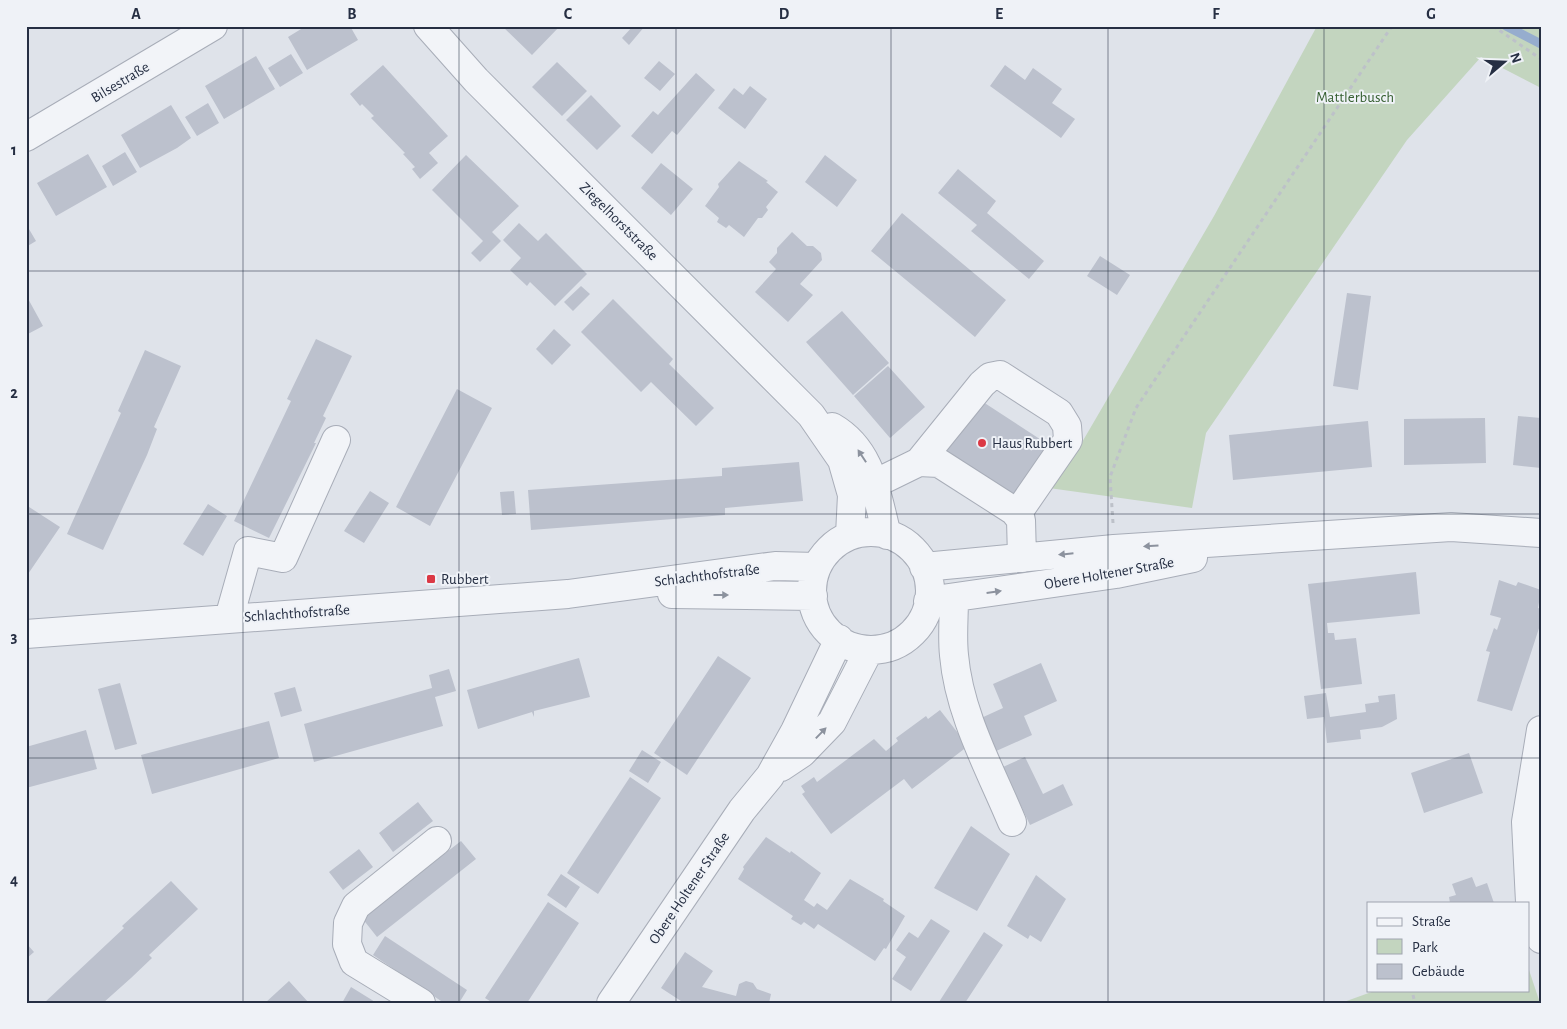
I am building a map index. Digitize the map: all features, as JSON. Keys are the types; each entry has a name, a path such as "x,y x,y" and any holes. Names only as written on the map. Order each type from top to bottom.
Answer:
{"street":[{"name":"Bilsestraße","path":"26,137 213,26"},
{"name":"Ziegelhorststraße","path":"428,26 476,80 811,415 842,460 852,495 850,535"},
{"path":"874,484 919,462 982,384 990,377 1000,375 1059,412 1067,426 1068,440 1017,514"},
{"name":"Ziegelhorststraße","path":"811,415 845,434 865,458 874,484 887,535"},
{"path":"229,618 248,551 283,558 336,440"},
{"path":"919,462 940,463 1017,514 1021,520 1022,558"},
{"name":"Obere Holtener Straße","path":"924,567 1114,549 1451,527 1541,533"},
{"path":"941,599 925,616 912,635 892,646 869,650 846,645 828,631 816,612 812,589 817,566 830,548 850,535 873,532 887,535 895,537 914,550 924,567 930,593 941,599 969,721 1012,822"},
{"name":"Obere Holtener Straße","path":"941,599 1116,574 1287,537"},
{"name":"Schlachthofstraße","path":"26,634 568,594 775,566 817,566"},
{"name":"Schlachthofstraße","path":"568,594 813,596"},
{"name":"Obere Holtener Straße","path":"610,1003 742,810 770,776 795,731 839,639"},
{"name":"Obere Holtener Straße","path":"770,776 802,753 832,722 869,650"},
{"path":"1541,730 1526,822 1530,902 1541,939"},
{"path":"420,1003 354,962 347,944 348,924 356,906 438,841"}],"path":[{"path":"1114,549 1110,478 1136,408 1392,26"},
{"path":"1493,26 1541,59"},
{"path":"1412,995 1414,1003"}],"green space":[{"name":"Mattlerbusch","path":"1317,26 1541,26 1541,88 1481,57 1407,140 1206,433 1192,508 1049,488 1081,444 1214,216"},
{"path":"1530,973 1540,1003 1341,1003 1371,992 1530,992"}],"building":[{"path":"306,26 350,26 358,40 307,70 288,37"},
{"path":"502,26 560,26 532,55"},
{"path":"633,26 645,26 629,45 622,38"},
{"path":"291,54 303,73 280,87 268,68"},
{"path":"256,56 275,89 224,119 205,86"},
{"path":"659,61 675,74 660,91 644,78"},
{"path":"557,62 587,91 562,116 532,87"},
{"path":"383,65 448,136 429,153 438,163 420,179 412,169 415,167 403,154 405,153 371,118 374,116 362,104 360,106 350,94"},
{"path":"1005,65 1025,80 1033,68 1062,89 1052,103 1075,119 1061,138 990,86"},
{"path":"696,73 715,90 677,135 672,131 652,154 631,136 653,111 658,115"},
{"path":"750,86 767,99 745,129 718,108 734,88 743,95"},
{"path":"591,95 621,126 597,150 566,120"},
{"path":"208,103 219,123 197,136 185,117"},
{"path":"171,105 191,138 177,148 140,168 121,135"},
{"path":"125,152 137,172 113,186 102,166"},
{"path":"88,154 107,187 56,216 37,183"},
{"path":"466,155 519,206 492,232 501,241 480,262 471,253 483,241 432,190"},
{"path":"825,155 857,180 837,207 805,182"},
{"path":"739,161 768,181 766,182 778,192 766,207 768,210 762,218 758,218 744,237 729,225 726,228 717,222 719,218 705,206 719,187 718,184"},
{"path":"661,163 693,189 671,215 641,188"},
{"path":"958,169 996,201 987,213 1044,261 1029,279 971,231 977,225 938,193"},
{"path":"902,213 1006,300 975,337 871,251"},
{"path":"519,223 538,241 546,233 587,274 555,306 530,282 527,286 510,270 521,258 503,240"},
{"path":"26,224 36,241 26,247"},
{"path":"792,232 807,246 813,246 821,253 822,260 800,284 813,295 788,322 755,292 776,269 769,262 777,253 777,248"},
{"path":"1100,256 1130,275 1117,295 1087,276"},
{"path":"581,286 590,294 573,311 564,302"},
{"path":"1347,293 1371,296 1358,390 1333,386"},
{"path":"26,295 43,326 26,335"},
{"path":"613,299 673,359 669,364 714,408 696,426 651,382 641,392 581,332"},
{"path":"842,311 889,363 853,395 806,342"},
{"path":"554,329 571,345 552,365 536,349"},
{"path":"316,339 352,356 323,416 326,418 314,443 316,443 269,538 234,521 291,401 287,399"},
{"path":"145,350 181,366 154,427 157,429 147,455 103,550 67,534 121,413 118,411"},
{"path":"888,366 925,407 890,438 854,396"},
{"path":"457,389 492,408 430,526 396,507"},
{"path":"980,400 1052,447 1014,504 943,457"},
{"path":"1518,416 1541,418 1541,468 1513,465"},
{"path":"1485,418 1486,463 1404,465 1404,419"},
{"path":"1368,421 1372,467 1233,480 1229,435"},
{"path":"799,462 803,501 725,508 725,515 531,530 528,490 722,476 722,468"},
{"path":"370,491 389,503 364,543 344,531"},
{"path":"514,491 516,514 502,515 500,492"},
{"path":"208,504 227,516 203,556 183,544"},
{"path":"26,505 60,527 26,577"},
{"path":"1416,572 1420,614 1327,623 1328,633 1334,633 1335,640 1356,638 1362,684 1321,689 1308,584"},
{"path":"1499,580 1516,586 1518,582 1541,590 1538,608 1541,609 1541,622 1512,711 1477,701 1490,652 1486,651 1494,628 1497,630 1501,618 1490,615"},
{"path":"718,656 751,678 687,775 654,753"},
{"path":"579,658 590,697 534,711 534,717 532,712 478,729 467,690"},
{"path":"1041,663 1057,701 1024,716 1032,735 994,752 979,719 1003,708 993,684"},
{"path":"449,669 456,691 435,697 443,726 314,762 304,724 432,688 429,675"},
{"path":"120,683 137,744 115,750 98,689"},
{"path":"295,687 302,711 281,717 274,693"},
{"path":"1326,693 1330,717 1366,712 1365,704 1379,702 1378,696 1395,694 1397,719 1382,727 1360,730 1361,739 1327,743 1324,717 1307,719 1304,696"},
{"path":"940,710 968,746 912,789 904,779 831,834 802,794 805,792 801,786 814,777 817,782 874,739 886,751 898,741 896,738 926,716 928,719"},
{"path":"269,721 279,758 152,794 141,755"},
{"path":"86,730 97,769 26,788 26,747"},
{"path":"642,750 661,762 648,783 629,771"},
{"path":"1469,753 1483,793 1424,813 1411,773"},
{"path":"1025,757 1043,794 1063,784 1073,805 1030,825 1003,767"},
{"path":"630,777 661,798 598,894 567,873"},
{"path":"418,802 433,821 393,852 379,833"},
{"path":"971,826 1010,854 977,911 934,888"},
{"path":"766,837 790,853 791,851 821,873 804,900 814,907 817,903 827,910 850,879 884,899 883,901 905,916 886,949 884,948 875,961 818,924 814,929 804,922 801,925 791,919 793,916 738,879 744,869 743,867"},
{"path":"461,841 476,859 377,937 362,918"},
{"path":"359,849 373,867 343,890 329,872"},
{"path":"561,874 580,887 566,908 547,895"},
{"path":"1036,875 1066,899 1041,942 1030,935 1028,939 1007,926"},
{"path":"1472,877 1476,887 1487,883 1494,902 1450,902 1449,897 1456,895 1452,884"},
{"path":"171,881 198,909 149,955 152,958 103,1003 44,1003 124,928 122,926"},
{"path":"548,902 579,923 527,1003 493,1003 485,998"},
{"path":"931,919 950,931 911,991 892,979 906,957 896,950 909,932 918,938"},
{"path":"984,932 1003,945 965,1003 940,1003 939,1002"},
{"path":"385,936 467,990 459,1003 444,1003 373,955"},
{"path":"26,943 34,952 26,959"},
{"path":"685,952 713,971 702,987 736,996 739,984 746,981 753,983 757,989 771,994 769,1003 684,1003 661,988"},
{"path":"289,981 309,1003 265,1003"},
{"path":"351,987 372,1000 376,1003 342,1003"}],"waterway":[{"path":"1506,26 1541,44"}],"place":[{"name":"Haus Rubbert","path":"982,443"},
{"name":"Rubbert","path":"431,579"}]}
